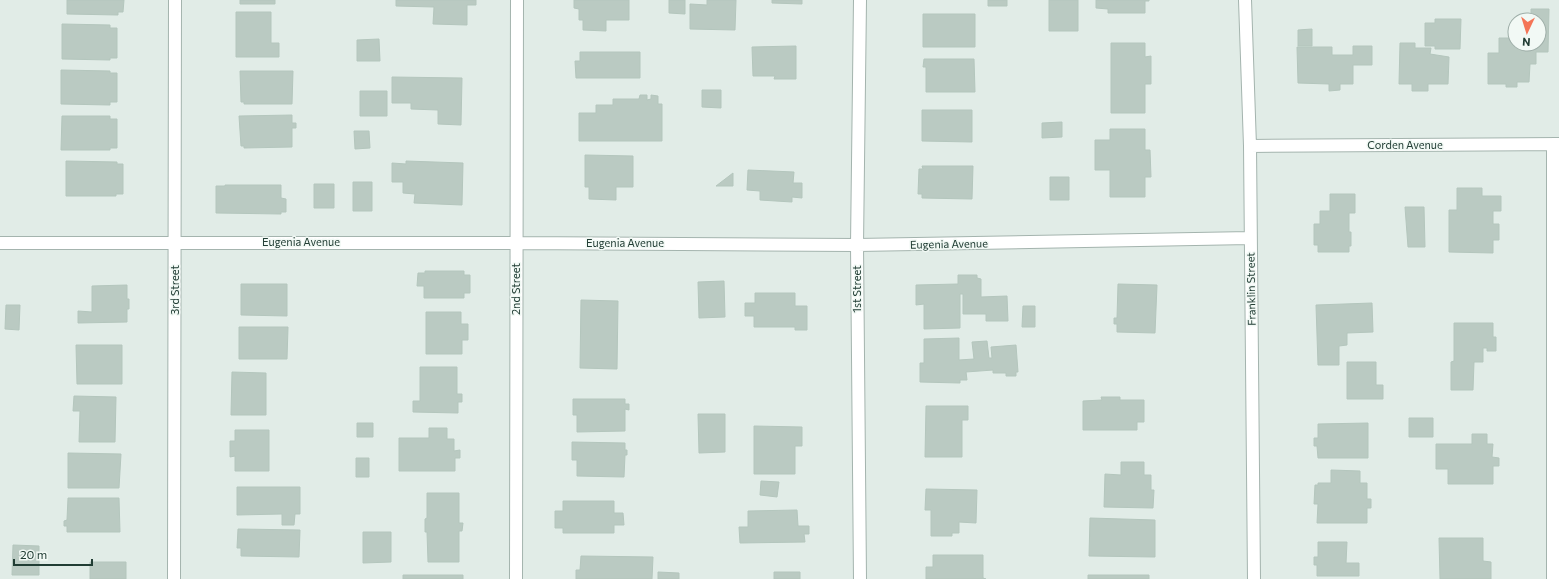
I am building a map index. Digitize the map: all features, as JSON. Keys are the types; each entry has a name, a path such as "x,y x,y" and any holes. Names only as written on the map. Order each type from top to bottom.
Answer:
{"street":[{"name":"3rd Street","path":"174,579 175,0"},
{"name":"2nd Street","path":"516,579 517,0"},
{"name":"1st Street","path":"860,0 857,245 860,579"},
{"name":"Franklin Street","path":"1245,0 1250,146 1254,579"},
{"name":"Corden Avenue","path":"1250,146 1556,144"},
{"path":"1553,579 1556,144"},
{"name":"Eugenia Avenue","path":"0,243 175,242 857,245 1250,238"}],"building":[{"path":"67,0 124,0 123,12 118,12 118,15 67,14"},
{"path":"240,0 275,0 275,4 240,4"},
{"path":"396,0 476,0 476,5 467,5 467,25 433,24 434,7 396,6"},
{"path":"574,0 629,0 629,20 606,20 606,31 583,30 583,20 579,20 579,9 574,8"},
{"path":"669,0 685,0 685,14 669,13"},
{"path":"707,0 736,0 735,30 690,29 690,4 707,5"},
{"path":"772,0 802,0 802,4 772,3"},
{"path":"988,0 1007,0 1007,6 988,6"},
{"path":"1049,0 1078,0 1078,31 1049,31"},
{"path":"1096,0 1149,1 1145,1 1145,13 1108,13 1108,9 1096,8"},
{"path":"1531,9 1549,9 1548,52 1547,12 1531,12"},
{"path":"236,12 271,12 271,43 279,43 279,57 236,57"},
{"path":"923,14 975,14 975,47 923,47"},
{"path":"1435,19 1461,19 1460,49 1435,49 1435,46 1425,46 1425,23 1435,23"},
{"path":"62,24 110,25 110,28 117,28 117,58 110,58 110,60 62,59"},
{"path":"1312,29 1312,46 1298,46 1298,30"},
{"path":"1499,38 1507,38 1507,52 1536,52 1536,64 1530,64 1529,82 1517,82 1517,87 1506,87 1506,84 1488,84 1488,53 1499,53"},
{"path":"379,39 380,61 357,61 357,40"},
{"path":"1111,43 1145,43 1145,57 1151,56 1151,84 1145,84 1145,113 1111,113"},
{"path":"1400,43 1415,43 1415,48 1431,48 1430,54 1449,57 1448,84 1428,84 1428,91 1412,91 1412,84 1399,84"},
{"path":"796,46 796,79 774,79 775,76 753,76 752,47"},
{"path":"1353,46 1372,46 1372,65 1353,65 1353,84 1340,84 1340,90 1329,91 1329,84 1298,83 1297,47 1332,47 1332,55 1353,55"},
{"path":"580,52 640,52 640,78 576,78 575,61 580,61"},
{"path":"924,59 974,59 975,92 926,92 926,67 923,67"},
{"path":"61,70 110,71 110,73 117,73 117,102 110,102 110,105 61,104"},
{"path":"240,71 293,71 292,104 244,104 244,102 241,102"},
{"path":"392,77 462,78 461,125 438,124 438,110 411,109 411,103 392,103"},
{"path":"702,90 721,90 721,108 702,107"},
{"path":"360,91 387,91 387,116 360,116"},
{"path":"640,95 647,95 647,100 651,99 651,95 658,96 658,104 662,104 662,141 579,141 579,113 596,113 596,105 613,105 613,99 639,99"},
{"path":"922,110 972,110 972,142 922,141"},
{"path":"292,115 292,123 296,123 296,128 292,128 292,147 244,148 244,146 241,146 239,116"},
{"path":"62,116 110,116 110,119 117,119 117,148 110,148 110,150 61,150"},
{"path":"1062,122 1062,137 1042,138 1042,123"},
{"path":"1110,129 1145,129 1145,150 1150,150 1151,177 1145,177 1145,197 1110,197 1110,170 1095,170 1095,140 1110,140"},
{"path":"354,131 369,131 370,148 355,149"},
{"path":"585,155 633,156 633,187 616,187 616,200 589,199 589,187 585,187"},
{"path":"66,161 117,162 117,164 123,164 123,194 116,194 116,196 66,196"},
{"path":"406,161 463,163 462,205 414,203 415,194 403,193 403,182 392,182 392,163 406,164"},
{"path":"922,166 973,166 972,199 922,198 922,194 918,194 919,169 923,169"},
{"path":"748,170 794,172 793,183 802,183 802,198 792,197 792,202 760,200 760,191 747,190"},
{"path":"733,173 733,186 716,186"},
{"path":"1050,177 1069,177 1069,200 1050,200"},
{"path":"353,182 372,182 372,211 353,211"},
{"path":"314,184 334,184 334,208 314,208"},
{"path":"281,185 281,198 286,199 286,212 281,212 281,214 216,213 216,186"},
{"path":"1457,188 1482,188 1482,196 1501,196 1501,211 1493,211 1493,224 1499,224 1499,240 1493,240 1493,253 1449,252 1449,210 1457,210"},
{"path":"1330,194 1355,194 1355,213 1349,213 1351,246 1349,246 1349,252 1318,252 1318,245 1314,245 1314,224 1320,224 1320,211 1330,211"},
{"path":"1405,207 1424,207 1425,247 1408,247"},
{"path":"425,271 464,271 464,275 470,275 470,293 464,293 464,298 424,298 424,286 417,286 418,273 425,273"},
{"path":"958,275 977,275 977,278 981,279 981,297 1007,296 1008,321 986,321 986,314 963,314 963,294 960,294 960,328 924,329 924,304 916,305 916,285 958,284"},
{"path":"724,281 725,317 699,318 698,282"},
{"path":"241,284 287,284 287,316 241,315"},
{"path":"1118,284 1157,285 1155,333 1117,332 1117,324 1114,324 1114,318 1117,318"},
{"path":"127,285 129,309 127,309 127,322 78,323 78,311 92,312 92,286"},
{"path":"755,293 795,293 795,306 807,306 807,330 795,330 795,327 754,327 754,316 745,316 745,303 755,303"},
{"path":"581,300 618,301 617,369 580,368"},
{"path":"1372,303 1373,332 1347,333 1347,345 1339,346 1339,365 1318,365 1316,305"},
{"path":"6,305 20,305 19,330 5,329"},
{"path":"1023,306 1035,306 1035,327 1022,327"},
{"path":"426,312 461,312 461,324 468,324 468,340 462,340 462,354 426,354"},
{"path":"1454,323 1493,323 1493,337 1496,337 1496,351 1487,351 1487,348 1483,348 1483,362 1474,362 1473,390 1451,390 1451,362 1454,361"},
{"path":"239,327 288,327 287,359 239,359"},
{"path":"959,338 959,360 974,359 972,342 987,341 989,358 992,358 991,347 1016,345 1018,372 1016,372 1016,376 1006,376 1006,373 993,373 993,370 966,372 967,380 960,380 960,383 920,382 920,363 924,363 924,339"},
{"path":"76,345 122,345 122,384 77,384"},
{"path":"1347,362 1376,362 1376,385 1383,385 1383,399 1347,399"},
{"path":"420,367 457,367 457,394 462,394 462,402 458,402 458,413 413,412 413,401 420,401"},
{"path":"232,372 266,373 266,415 231,415"},
{"path":"74,396 116,397 115,442 79,442 80,411 73,411"},
{"path":"1101,397 1120,397 1120,400 1144,400 1144,422 1137,422 1137,430 1083,430 1083,401 1102,400"},
{"path":"573,399 625,399 625,404 629,404 629,410 625,409 625,431 577,432 577,415 573,415"},
{"path":"926,406 968,406 968,420 962,420 962,457 925,457"},
{"path":"698,414 725,414 725,452 699,453"},
{"path":"1409,418 1433,418 1433,437 1409,437"},
{"path":"357,423 373,423 373,437 357,437"},
{"path":"1368,423 1368,458 1318,458 1317,446 1314,446 1314,438 1318,438 1318,424"},
{"path":"754,426 802,427 802,446 795,446 795,474 754,474"},
{"path":"429,428 447,428 447,439 454,439 454,451 460,450 460,458 455,458 455,471 399,471 399,438 429,438"},
{"path":"235,430 269,430 269,471 235,471 235,456 230,457 230,441 235,441"},
{"path":"1472,434 1487,434 1487,444 1493,444 1492,457 1499,458 1499,466 1493,466 1493,484 1448,484 1448,469 1436,469 1436,444 1472,444"},
{"path":"572,442 625,443 627,455 625,455 624,477 577,476 577,460 572,460"},
{"path":"68,453 121,454 119,488 68,488"},
{"path":"356,458 369,458 369,477 356,477"},
{"path":"1121,462 1144,462 1144,475 1151,475 1151,490 1154,490 1153,508 1104,507 1105,474 1121,475"},
{"path":"1331,470 1360,471 1360,483 1367,483 1367,499 1371,499 1371,508 1367,508 1367,523 1317,523 1318,504 1314,504 1315,485 1318,485 1318,483 1331,483"},
{"path":"761,481 779,482 777,497 760,495"},
{"path":"237,487 300,487 300,514 295,514 294,525 282,525 282,514 237,515"},
{"path":"926,489 977,490 976,523 959,522 959,533 952,533 952,536 931,536 931,510 925,510"},
{"path":"427,493 459,493 459,523 463,523 462,531 459,531 459,562 428,562 427,532 425,532 425,519 427,518"},
{"path":"68,498 119,498 120,532 67,532 67,526 64,526 64,521 67,520"},
{"path":"563,501 614,501 614,513 623,513 624,525 614,525 614,533 563,533 563,528 555,528 555,511 563,511"},
{"path":"797,510 798,526 809,526 809,534 804,534 805,542 740,543 739,527 748,527 748,511"},
{"path":"1090,518 1155,520 1155,557 1089,556"},
{"path":"238,529 300,530 299,557 241,556 241,548 237,548"},
{"path":"363,532 391,532 391,562 363,563"},
{"path":"1439,538 1483,538 1483,561 1491,562 1491,579 1440,579"},
{"path":"1318,542 1347,542 1346,563 1359,563 1359,576 1317,576 1317,565 1314,565 1314,557 1318,557"},
{"path":"13,545 39,546 39,575 12,575"},
{"path":"933,555 983,555 983,578 986,579 926,579 926,567 933,567"},
{"path":"581,556 653,557 652,579 576,579 576,570 580,570"},
{"path":"90,562 126,562 126,579 90,579"},
{"path":"658,572 679,573 679,579 658,579"},
{"path":"774,572 800,572 800,579 774,579"},
{"path":"403,575 463,575 463,579 403,579"},
{"path":"1088,575 1149,575 1149,579 1088,579"}]}
